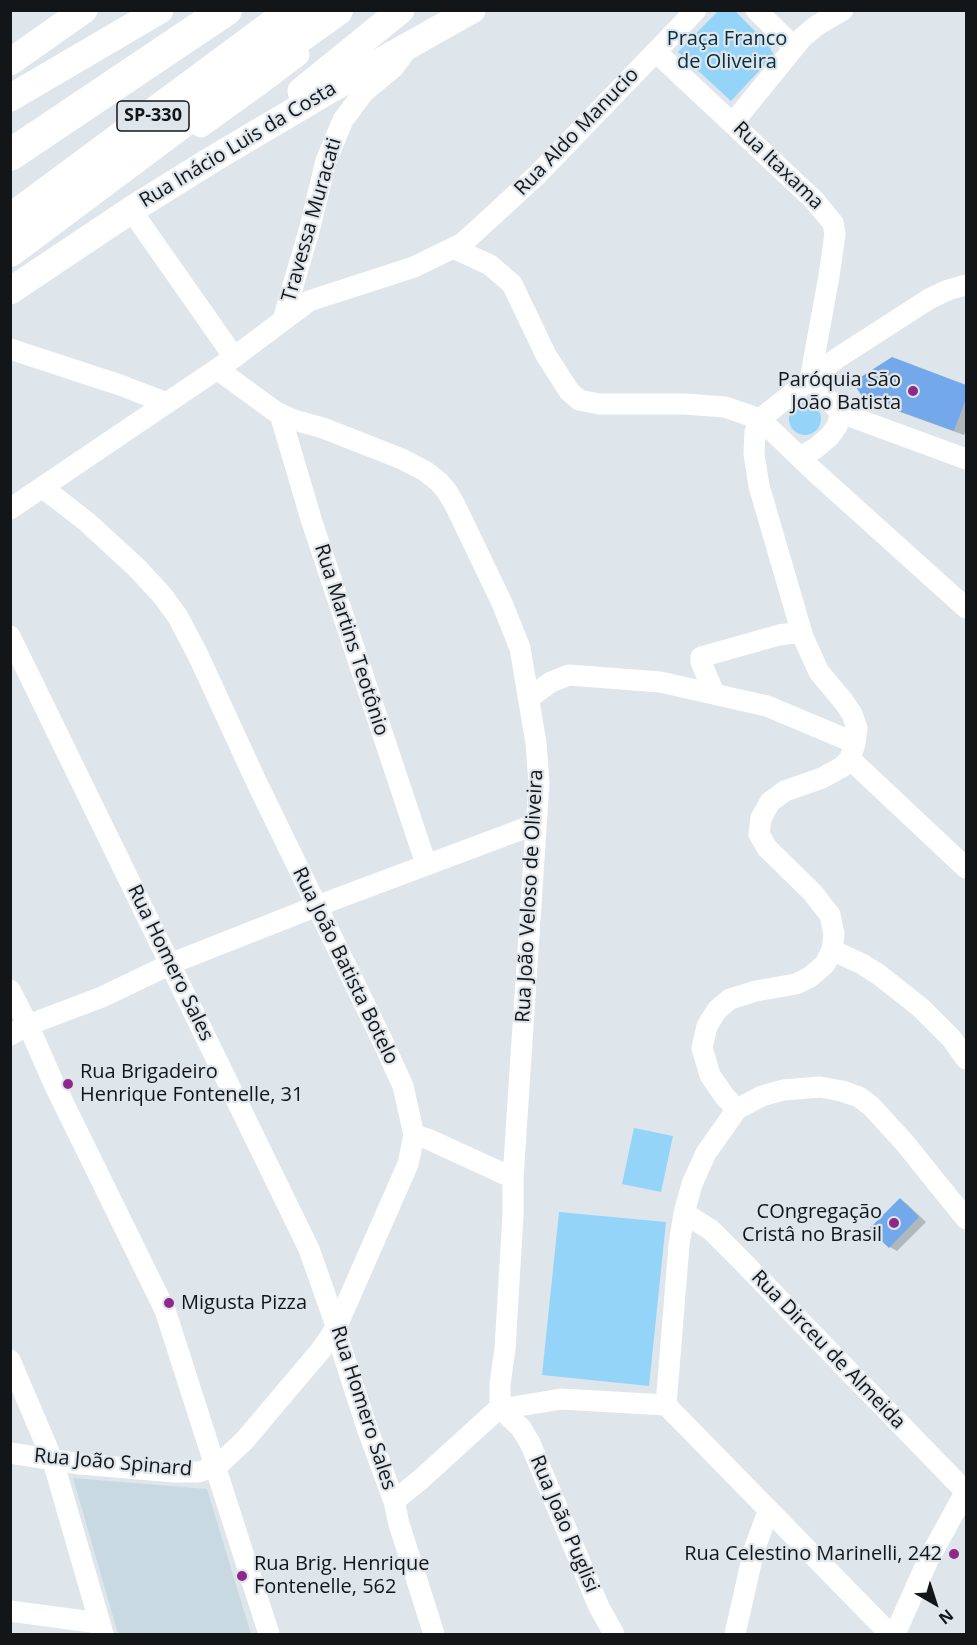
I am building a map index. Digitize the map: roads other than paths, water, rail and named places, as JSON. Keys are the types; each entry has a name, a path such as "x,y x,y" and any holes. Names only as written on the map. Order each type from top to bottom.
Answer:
{"highway":[{"name":"SP-330","path":"10,155 226,10"},
{"name":"SP-330","path":"10,220 294,10"},
{"path":"10,251 244,76 337,10"}],"main road":[{"path":"10,62 84,10"},
{"path":"10,98 160,10"},
{"path":"258,131 281,107 401,10"},
{"name":"Rua Inácio Luis da Costa","path":"10,291 131,210 258,131 472,10"}],"street":[{"path":"122,169 144,162 228,108 293,60 342,18 348,10"},
{"name":"Rua Aldo Manucio","path":"10,509 225,363 318,296 414,267 463,243 531,181 696,10"},
{"path":"756,10 794,47"},
{"path":"733,123 794,47 816,26 843,10"},
{"name":"Travessa Muracati","path":"283,320 309,231 326,161 343,120 364,92 393,68 407,48"},
{"name":"Rua Itaxama","path":"656,52 814,200 827,214 834,227 829,276 810,380"},
{"name":"Travessa Muracati","path":"333,88 343,120"},
{"name":"Rua João Veloso de Oliveira","path":"131,210 225,363 280,414 402,459 425,471 446,490 507,615 520,648 529,698 539,783 513,1178 505,1348 500,1384 505,1410"},
{"path":"453,248 490,265 512,284 550,362 568,391 579,400 599,404 685,404 724,407 760,419 966,608"},
{"path":"737,1109 725,1097 710,1074 702,1048 707,1026 717,1010 730,999 756,991 796,984 810,977 825,964 832,950 834,934 830,915 812,892 767,848 759,834 761,818 770,802 785,791 822,778 842,767 853,751 857,728 852,714 819,672 801,632 759,486 754,454 755,432 760,419 855,347 928,299 966,285"},
{"path":"10,349 167,403"},
{"path":"810,380 841,413 966,459"},
{"path":"800,457 816,448 830,436 837,426 841,413"},
{"name":"Rua Martins Teotônio","path":"280,414 312,522 426,864"},
{"name":"Rua João Batista Botelo","path":"42,487 87,522 138,568 178,617 403,1086 414,1135 408,1164 336,1328 321,1350 244,1441 216,1467"},
{"path":"714,693 700,659 703,656 779,635 801,632"},
{"name":"Rua Homero Sales","path":"10,636 309,1249 367,1428 394,1501 434,1635"},
{"path":"529,698 551,682 569,675 660,681 766,706 853,751 966,868"},
{"path":"20,1030 102,997 171,964 316,906 536,824"},
{"path":"832,950 878,974 920,1007 952,1039 966,1059"},
{"path":"10,990 20,1030 55,1086 165,1310 269,1635"},
{"path":"666,1406 679,1245 684,1213 692,1184 706,1153 737,1109 762,1096 783,1090 820,1087 842,1090 859,1097 881,1116 966,1219"},
{"path":"414,1135 428,1139 513,1178"},
{"name":"Rua Dirceu de Almeida","path":"684,1213 711,1230 966,1492"},
{"path":"10,1360 53,1461 101,1629 10,1611"},
{"path":"394,1501 505,1410 561,1400 666,1406 890,1635"},
{"name":"Rua João Puglisi","path":"505,1410 530,1443 599,1607 614,1635"},
{"name":"Rua João Spinard","path":"10,1453 53,1461 174,1472 198,1472 216,1467"},
{"path":"895,1635 928,1560 966,1492"},
{"path":"735,1635 754,1550 768,1512"}],"place":[{"name":"Paróquia São João Batista","path":"913,391"},
{"name":"Rua Brigadeiro Henrique Fontenelle, 31","path":"68,1084"},
{"name":"COngregação Cristâ no Brasil","path":"894,1223"},
{"name":"Migusta Pizza","path":"169,1303"},
{"name":"Rua Celestino Marinelli, 242","path":"954,1554"},
{"name":"Rua Brig. Henrique Fontenelle, 562","path":"242,1576"}],"park label":[{"name":"Praça Franco de Oliveira","path":"727,50"}]}
